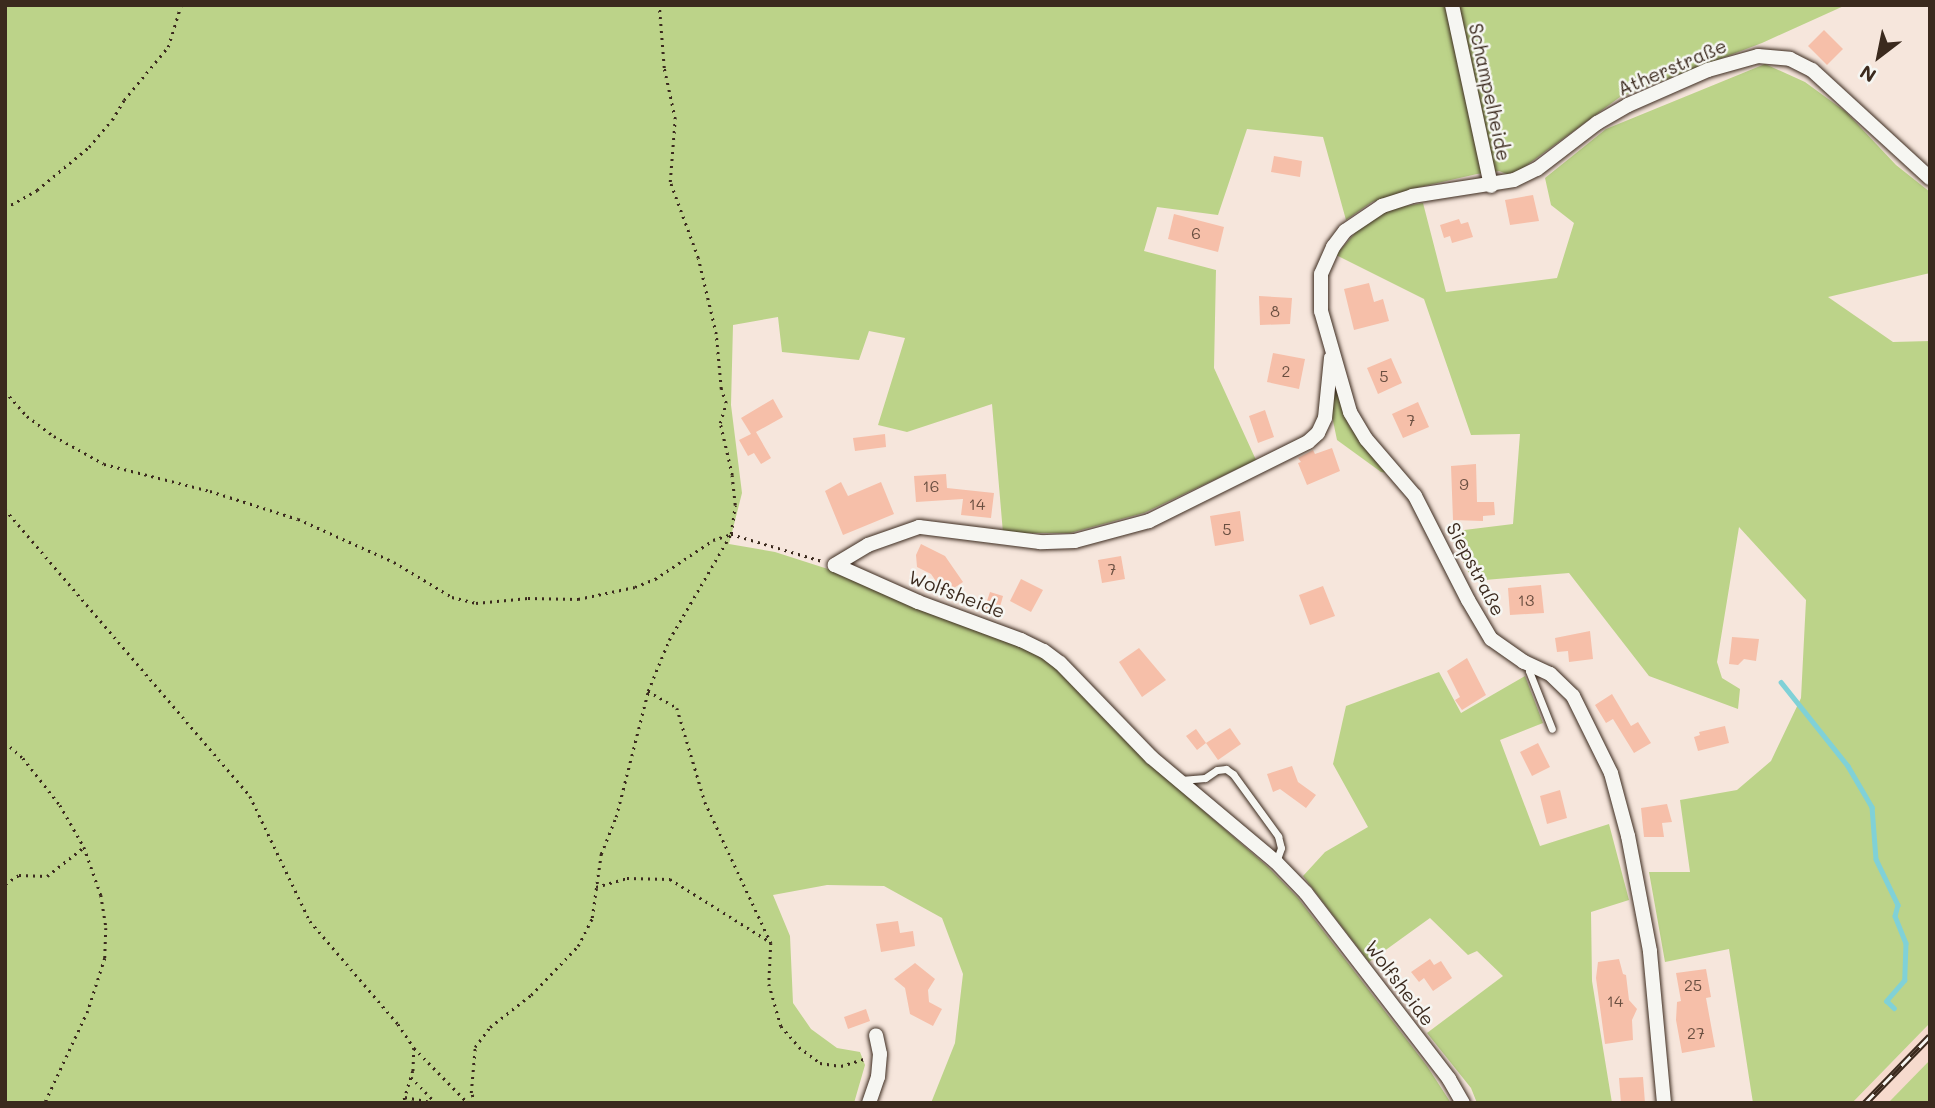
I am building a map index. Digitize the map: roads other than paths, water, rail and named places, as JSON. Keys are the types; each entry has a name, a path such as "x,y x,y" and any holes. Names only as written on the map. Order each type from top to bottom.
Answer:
{"street":[{"name":"Schampelheide","path":"1452,5 1490,186"},
{"name":"Atherstraße","path":"1490,186 1514,180 1537,169 1597,123 1628,105 1708,70 1758,56 1790,59 1812,70 1930,178"},
{"name":"Siepstraße","path":"1490,186 1412,196 1382,206 1345,230 1332,247 1321,274 1321,311 1331,355 1350,412 1366,439 1415,495 1468,600 1492,639 1531,665 1550,674 1573,696 1611,773 1628,836 1650,951 1664,1103"},
{"name":"Wolfsheide","path":"1331,355 1325,418 1318,433 1308,442 1149,521 1075,541 1040,542 919,527 868,545 835,565 918,602 1044,651 1151,757 1276,862 1306,893 1449,1079 1463,1103"},
{"path":"869,1103 878,1077 880,1054 876,1035"}],"lane":[{"path":"1531,665 1529,671 1552,729"},
{"path":"1181,780 1205,778 1217,770 1226,769 1233,774 1278,836 1281,848 1276,862"}],"waterway":[{"path":"1781,682 1848,766 1872,807 1876,859 1898,905 1895,916 1906,943 1905,980 1887,1001 1894,1008"}],"railway":[{"path":"1865,1103 1930,1036"}]}
